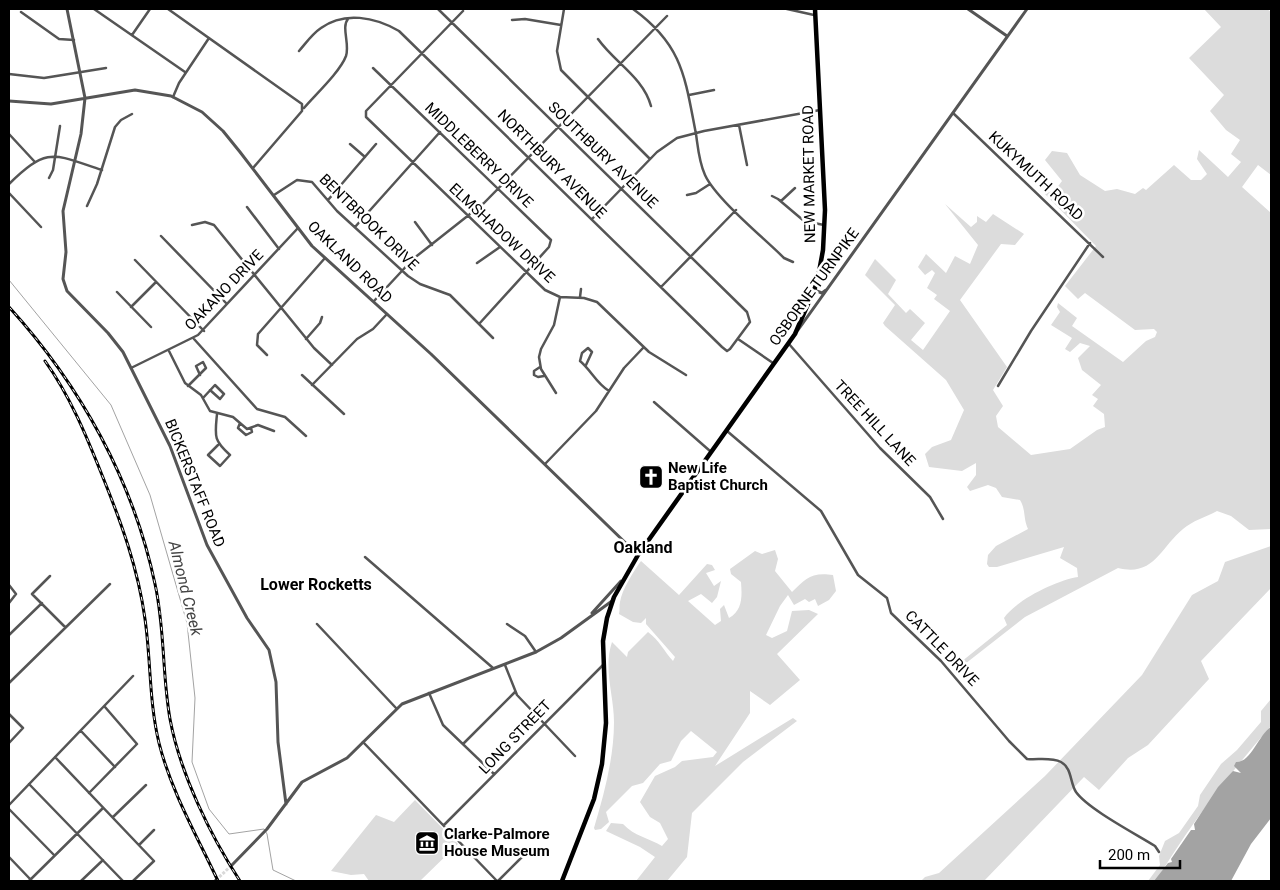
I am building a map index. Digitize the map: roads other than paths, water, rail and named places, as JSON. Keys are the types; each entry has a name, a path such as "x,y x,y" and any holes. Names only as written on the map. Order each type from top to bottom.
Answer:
{"main road":[{"name":"NEW MARKET ROAD","path":"795,334 808,308 821,265 825,225 815,9"},
{"name":"OSBORNE TURNPIKE","path":"562,881 600,775 606,728 603,641 609,609 622,580 638,555 795,334"}],"street":[{"name":"BICKERSTAFF ROAD","path":"67,9 85,98 84,118 63,211 66,252 63,282 68,291 116,341 170,446 207,545 251,626 269,650 276,682 279,752 286,804"},
{"path":"94,9 185,72"},
{"path":"132,35 150,9"},
{"path":"168,9 301,103 304,108"},
{"name":"SOUTHBURY AVENUE","path":"438,9 691,256 750,317 750,322 738,339"},
{"path":"564,9 557,51 560,67 588,98 650,159"},
{"path":"633,9 669,43 680,60 689,95 701,165 710,184 784,258 793,262"},
{"path":"787,9 816,16"},
{"path":"968,9 1007,36"},
{"name":"OSBORNE TURNPIKE","path":"795,334 1027,9"},
{"path":"391,85 463,11"},
{"path":"21,12 59,39 74,40"},
{"path":"374,301 402,270 469,217 498,189 667,16"},
{"path":"253,168 344,61 348,42 344,23 349,18"},
{"name":"NORTHBURY AVENUE","path":"299,51 321,28 349,18 364,18 391,27 405,36 727,351 738,339"},
{"path":"512,20 525,19 561,25"},
{"path":"173,97 185,72 209,38"},
{"path":"598,39 640,83 651,106"},
{"path":"9,74 44,78 106,68"},
{"name":"MIDDLEBERRY DRIVE","path":"373,68 551,242 526,272"},
{"name":"ELMSHADOW DRIVE","path":"391,85 366,111 365,115 412,162 545,290 560,297 590,299 603,307 643,348 686,375"},
{"name":"OAKLAND ROAD","path":"9,101 43,104 135,90 173,97 212,120 253,168 308,242 374,301 638,555"},
{"path":"689,95 714,90"},
{"path":"592,219 650,159 672,141 695,132 821,110"},
{"path":"87,206 102,170 115,127 121,120 132,114"},
{"name":"KUKYMUTH ROAD","path":"953,114 1103,257"},
{"path":"739,124 747,165"},
{"path":"49,178 53,170 60,126"},
{"path":"355,227 440,132"},
{"path":"9,134 34,161"},
{"path":"350,144 365,157"},
{"path":"328,200 376,144"},
{"path":"9,184 34,161 55,157 102,170"},
{"name":"BENTBROOK DRIVE","path":"274,195 293,182 305,179 314,184 355,227 402,270 420,284 448,293 493,338"},
{"path":"687,195 696,193 710,184"},
{"path":"781,201 794,188"},
{"path":"9,193 40,227"},
{"path":"772,196 781,201 804,221 825,225"},
{"path":"247,207 279,249"},
{"path":"661,287 736,210"},
{"path":"192,225 205,222 214,225 306,339 332,365"},
{"path":"416,222 432,245"},
{"name":"OAKANO DRIVE","path":"131,368 194,339 204,331 226,304 255,276 298,228"},
{"path":"162,236 226,304"},
{"path":"998,386 1031,331 1090,243"},
{"path":"477,263 500,247"},
{"path":"267,355 258,347 257,336 325,258"},
{"path":"135,260 204,331"},
{"path":"479,324 526,272"},
{"path":"131,306 156,282"},
{"path":"814,290 822,293 830,286"},
{"path":"580,297 581,289"},
{"path":"117,292 151,328"},
{"path":"556,393 540,367 541,349 551,334 560,297"},
{"path":"808,308 813,311"},
{"path":"312,385 357,339 373,329 387,314"},
{"path":"306,339 320,323 322,316"},
{"path":"194,339 257,409 285,417 306,436"},
{"path":"738,339 774,364"},
{"name":"TREE HILL LANE","path":"788,344 880,448 930,497 943,519"},
{"path":"586,365 592,353 588,348 584,350 580,360 586,365 596,380 608,391"},
{"path":"545,464 591,417 624,368 643,348"},
{"path":"169,350 188,386 203,398 209,410 217,414 231,416 246,429 258,425 274,431"},
{"path":"188,386 200,375 207,366 203,362 196,366 200,375"},
{"path":"540,367 533,372 538,377 544,376"},
{"path":"302,375 344,414"},
{"path":"203,398 210,390 215,385 224,394 220,399 210,390"},
{"path":"654,402 712,452"},
{"path":"217,414 215,432 218,445 230,455 220,466 208,455 218,445"},
{"path":"240,423 238,428 246,436 252,432 251,428"},
{"name":"CATTLE DRIVE","path":"727,431 821,511 858,575 887,598 891,613 941,662 1009,741 1027,759 1052,759 1063,763 1070,774 1076,793 1089,804 1155,846 1159,852"},
{"path":"365,557 494,669"},
{"path":"50,576 32,594 65,627"},
{"path":"588,617 622,580"},
{"path":"9,683 110,584"},
{"path":"9,585 16,595 9,603"},
{"path":"232,866 265,831 305,780 342,761 396,708 429,692 536,652 561,638 613,600"},
{"path":"9,635 42,604"},
{"path":"600,608 609,609"},
{"path":"317,624 396,708"},
{"path":"507,624 525,636 536,652"},
{"path":"505,665 515,692 575,756"},
{"name":"LONG STREET","path":"444,825 603,666"},
{"path":"54,856 9,807 133,676"},
{"path":"429,692 441,721 494,774"},
{"path":"463,744 515,692"},
{"path":"89,793 137,744 105,707"},
{"path":"9,714 23,728 9,743"},
{"path":"81,731 115,767"},
{"path":"363,742 498,881 527,852"},
{"path":"55,757 154,861 133,881"},
{"path":"29,784 123,881"},
{"path":"113,817 146,785"},
{"path":"9,857 30,880 76,832 103,808"},
{"path":"139,844 154,830"},
{"path":"81,881 103,860"}],"waterway":[{"name":"Almond Creek","path":"9,280 111,405 150,495 187,623 195,698 192,762 209,809 229,834 264,829 267,834 273,870 296,881"}],"tunnel":[{"path":"216,880 232,865"}],"railway":[{"path":"9,307 35,337 81,402 118,471 133,508 155,584 162,635 167,702 181,761 207,824 240,881"},
{"path":"45,361 77,416 122,528 142,600 147,635 153,712 159,743 177,796 218,881"}],"place":[{"name":"New Life Baptist Church","path":"651,477"},
{"name":"Clarke-Palmore House Museum","path":"427,843"}],"district":[{"name":"Oakland","path":"643,547"},
{"name":"Lower Rocketts","path":"316,584"}]}
